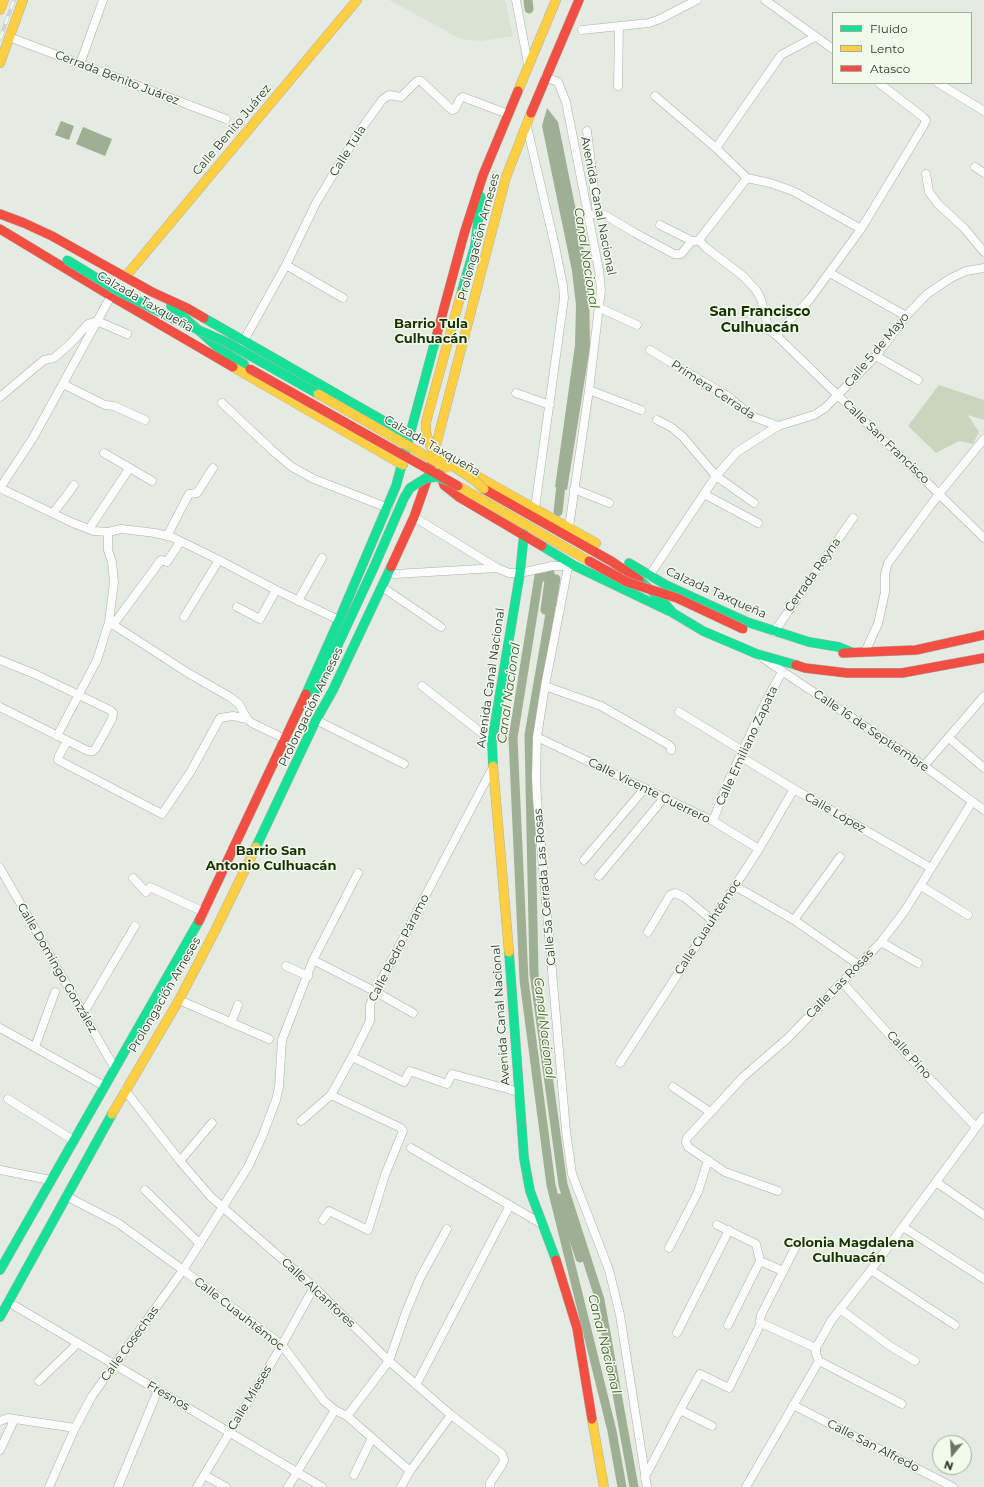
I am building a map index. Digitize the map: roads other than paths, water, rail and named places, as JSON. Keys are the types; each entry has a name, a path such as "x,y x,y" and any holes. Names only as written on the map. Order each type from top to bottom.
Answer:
{"main road":[{"path":"0,10 4,0"},
{"path":"0,64 23,0"},
{"name":"Calle Benito Juárez","path":"126,276 357,0"},
{"name":"Prolongación Arneses","path":"0,1270 114,1067 204,912 339,620 388,508 403,465 464,234 483,175 556,0"},
{"name":"Prolongación Arneses","path":"0,1317 12,1304 66,1196 125,1090 179,1000 219,924 316,720 333,690 414,516 428,477 493,233 500,198 506,178 544,81 579,0"},
{"path":"483,175 480,219 475,246 426,422 426,433 430,445 438,456 474,480 484,489"},
{"name":"Calzada Taxqueña","path":"0,214 52,236 126,276 152,292 181,314 221,350 250,368 627,582 677,598 743,629 778,642 807,649 840,654 851,652 916,650 981,637"},
{"name":"Calzada Taxqueña","path":"0,229 25,236 118,290 176,320 226,342 612,561 633,575 660,598 673,613"},
{"name":"Calzada Taxqueña","path":"0,229 111,296 403,465"},
{"name":"Calzada Taxqueña","path":"152,292 186,308 243,342 410,436"},
{"path":"367,445 375,446 382,442 386,435 386,427 379,418"},
{"name":"Calzada Taxqueña","path":"435,450 474,474 569,527 649,576 747,622 774,632 809,642 839,647 851,652"},
{"name":"Calzada Taxqueña","path":"428,477 434,471 440,472 444,485 459,497 524,534 571,566 673,613 703,631 757,654 805,668 847,673 902,672 933,668 982,657"},
{"path":"459,497 457,486 459,480 467,474 474,474"},
{"path":"292,724 323,677 404,498 410,488 426,478 438,477 449,481"},
{"name":"Avenida Canal Nacional","path":"524,534 520,573 492,741 524,1158 530,1191 562,1276 577,1328 604,1487"}],"street":[{"path":"80,64 103,0"},
{"path":"516,0 528,67"},
{"path":"582,30 649,22 660,19 697,0"},
{"path":"765,0 832,49"},
{"path":"618,86 619,26"},
{"name":"Cerrada Benito Juárez","path":"9,37 226,119"},
{"path":"716,148 781,54 815,37"},
{"name":"Calle Tula","path":"243,342 286,266 316,203 357,135 380,102 389,95 401,97 417,81 421,81 452,110 455,109 460,99 463,97 508,114"},
{"name":"Avenida Canal Nacional","path":"544,81 558,82 563,91 599,270 601,290 589,390 569,527"},
{"path":"776,335 810,299 861,229 926,120 880,84"},
{"path":"940,84 984,111"},
{"path":"655,96 716,148 747,178 770,183 793,191 861,229"},
{"path":"527,126 564,286 564,298 535,508"},
{"path":"587,131 597,213"},
{"path":"975,167 984,172"},
{"path":"926,174 929,192 938,204 964,228 984,252"},
{"path":"588,216 597,213 605,215 674,254 681,254 695,241 747,178"},
{"name":"Calle San Francisco","path":"660,225 705,247 743,276 756,290 761,299 769,330 776,335 984,538"},
{"path":"286,266 343,298"},
{"name":"Calle 5 de Mayo","path":"649,576 716,476 737,452 778,426 814,415 826,408 876,356 906,316 927,294 939,285 966,272 984,268"},
{"path":"830,273 906,316"},
{"path":"111,296 32,438 0,488 73,523 98,532 127,530 167,536 220,560 276,590 339,620"},
{"path":"600,308 637,325"},
{"path":"0,397 44,360 54,358 71,343 88,324 97,321 127,334"},
{"name":"Primera Cerrada","path":"650,350 729,397 751,416 778,426"},
{"path":"876,356 918,380"},
{"path":"63,384 105,405 114,406 144,420"},
{"path":"589,390 641,410"},
{"path":"516,393 550,405"},
{"path":"222,403 292,467 314,479 388,508"},
{"path":"657,420 671,427 683,437 716,476 754,502"},
{"path":"865,652 878,624 886,592 885,574 888,563 939,494 984,439"},
{"path":"104,453 129,469 152,481"},
{"path":"167,536 189,494 197,493 213,468"},
{"path":"89,529 129,469"},
{"path":"53,513 74,484"},
{"path":"574,489 609,503"},
{"path":"704,494 758,523"},
{"path":"414,516 497,568 509,573 520,573 552,566 571,566"},
{"name":"Cerrada Reyna","path":"774,632 853,518"},
{"path":"108,532 108,550 112,562 114,582 111,624"},
{"path":"57,736 97,660 111,624 161,560 168,562 180,542"},
{"path":"298,601 322,558"},
{"path":"184,617 220,560"},
{"name":"Calle 5a Cerrada Las Rosas","path":"571,566 544,686 537,737 537,799 566,1131 572,1174 609,1270 623,1326 647,1487"},
{"path":"395,574 497,568"},
{"path":"382,586 441,627"},
{"path":"237,607 260,618 276,590"},
{"path":"111,624 188,673 230,697 239,704 246,718 252,723 285,739"},
{"name":"Calle 16 de Septiembre","path":"757,654 924,766 984,810"},
{"path":"0,707 88,751 93,751 112,719 113,713 110,710 37,674 1,663"},
{"name":"Calle Emiliano Zapata","path":"713,821 728,782 765,703 782,672"},
{"path":"422,686 492,741"},
{"path":"544,686 607,709 668,745 671,747 671,750"},
{"path":"924,766 984,696"},
{"name":"Calle López","path":"679,712 794,789 931,868"},
{"path":"67,741 58,760 162,814 191,771 220,718 233,716 246,718"},
{"path":"316,720 404,764"},
{"name":"Calle Vicente Guerrero","path":"537,737 713,821 759,849"},
{"path":"949,738 984,768"},
{"name":"Calle Pedro Páramo","path":"301,1121 331,1095 352,1057 370,1021 370,1005 376,992 493,768"},
{"path":"584,860 645,788"},
{"name":"Calle Cuauhtémoc","path":"620,1063 759,849 794,789"},
{"path":"599,876 664,798"},
{"name":"Calle Las Rosas","path":"708,1160 688,1147 686,1142 688,1138 743,1077 788,1038 881,942 904,912 921,886 972,802"},
{"path":"794,920 840,857"},
{"name":"Calle Domingo González","path":"0,868 114,1067"},
{"name":"Calle Cosechas","path":"49,1487 75,1428 92,1396 184,1270 248,1167 262,1137 276,1100 279,1087 282,1040 313,960 358,873"},
{"path":"133,878 146,892 150,887 204,912"},
{"path":"735,886 794,920 859,964"},
{"path":"921,886 968,914"},
{"path":"648,932 670,895 675,893 684,897 712,920"},
{"path":"83,1014 134,926"},
{"path":"881,942 918,963"},
{"path":"313,960 376,992 413,1013"},
{"path":"286,966 308,976"},
{"name":"Calle Pino","path":"842,982 912,1060 976,1127"},
{"path":"35,1048 55,992"},
{"path":"179,1000 269,1039"},
{"path":"231,1023 238,1005"},
{"path":"0,1028 104,1086"},
{"path":"352,1057 404,1082 410,1071 447,1084 452,1074 519,1092"},
{"path":"673,1087 710,1112"},
{"name":"Calle Alcanfores","path":"125,1090 180,1161 211,1197 314,1287 389,1361 451,1415 502,1454 504,1460 490,1483 490,1487"},
{"path":"323,1220 329,1211 368,1230 385,1175 403,1131 401,1128 331,1095"},
{"path":"8,1099 73,1140"},
{"path":"902,1404 819,1361 816,1354 816,1348 825,1331 840,1309 871,1270 984,1117"},
{"path":"180,1161 212,1123"},
{"path":"411,1148 542,1224"},
{"path":"669,1248 698,1192 708,1160 725,1172 778,1191"},
{"path":"0,1170 50,1180"},
{"path":"936,1182 984,1215"},
{"path":"144,1190 200,1244"},
{"name":"Calle Cuauhtémoc","path":"66,1196 118,1223 184,1270 282,1345 324,1401 335,1410 347,1416 410,1471"},
{"path":"416,1384 510,1205"},
{"path":"717,1225 756,1244 760,1261 728,1324"},
{"path":"903,1227 984,1279"},
{"path":"347,1416 389,1361 406,1312 420,1278 447,1229"},
{"path":"677,1332 729,1230"},
{"path":"645,1478 700,1374 729,1388 783,1270 796,1246"},
{"path":"760,1261 783,1270"},
{"path":"871,1270 954,1325"},
{"name":"Calle Mieses","path":"197,1487 282,1345 314,1287"},
{"name":"Fresnos","path":"12,1304 322,1487"},
{"path":"840,1309 890,1346 915,1361"},
{"path":"761,1319 816,1348"},
{"path":"39,1381 78,1343"},
{"path":"746,1487 819,1361"},
{"path":"118,1487 158,1390"},
{"name":"Calle San Alfredo","path":"793,1405 952,1487"},
{"path":"288,1487 335,1410"},
{"path":"680,1410 712,1426"},
{"path":"401,1487 410,1471 451,1415"},
{"path":"0,1421 8,1418 75,1428"},
{"path":"0,1450 14,1420"},
{"path":"354,1475 372,1438"},
{"path":"204,1474 226,1487"}],"waterway":[{"name":"Canal Nacional","path":"528,0 529,9"},
{"name":"Canal Nacional","path":"558,512 562,476"},
{"name":"Canal Nacional","path":"545,610 550,573"},
{"name":"Canal Nacional","path":"622,1487 612,1431 551,1185 524,980 513,738 539,576 556,579 529,735 534,973 563,1185 600,1300 634,1487"},
{"name":"Canal Nacional","path":"560,1198 580,1258"}],"railway":[{"path":"0,39 14,0"}],"district":[{"name":"San Francisco Culhuacán","path":"760,320"},
{"name":"Barrio Tula Culhuacán","path":"431,332"},
{"name":"Barrio San Antonio Culhuacán","path":"271,858"},
{"name":"Colonia Magdalena Culhuacán","path":"849,1250"}]}
